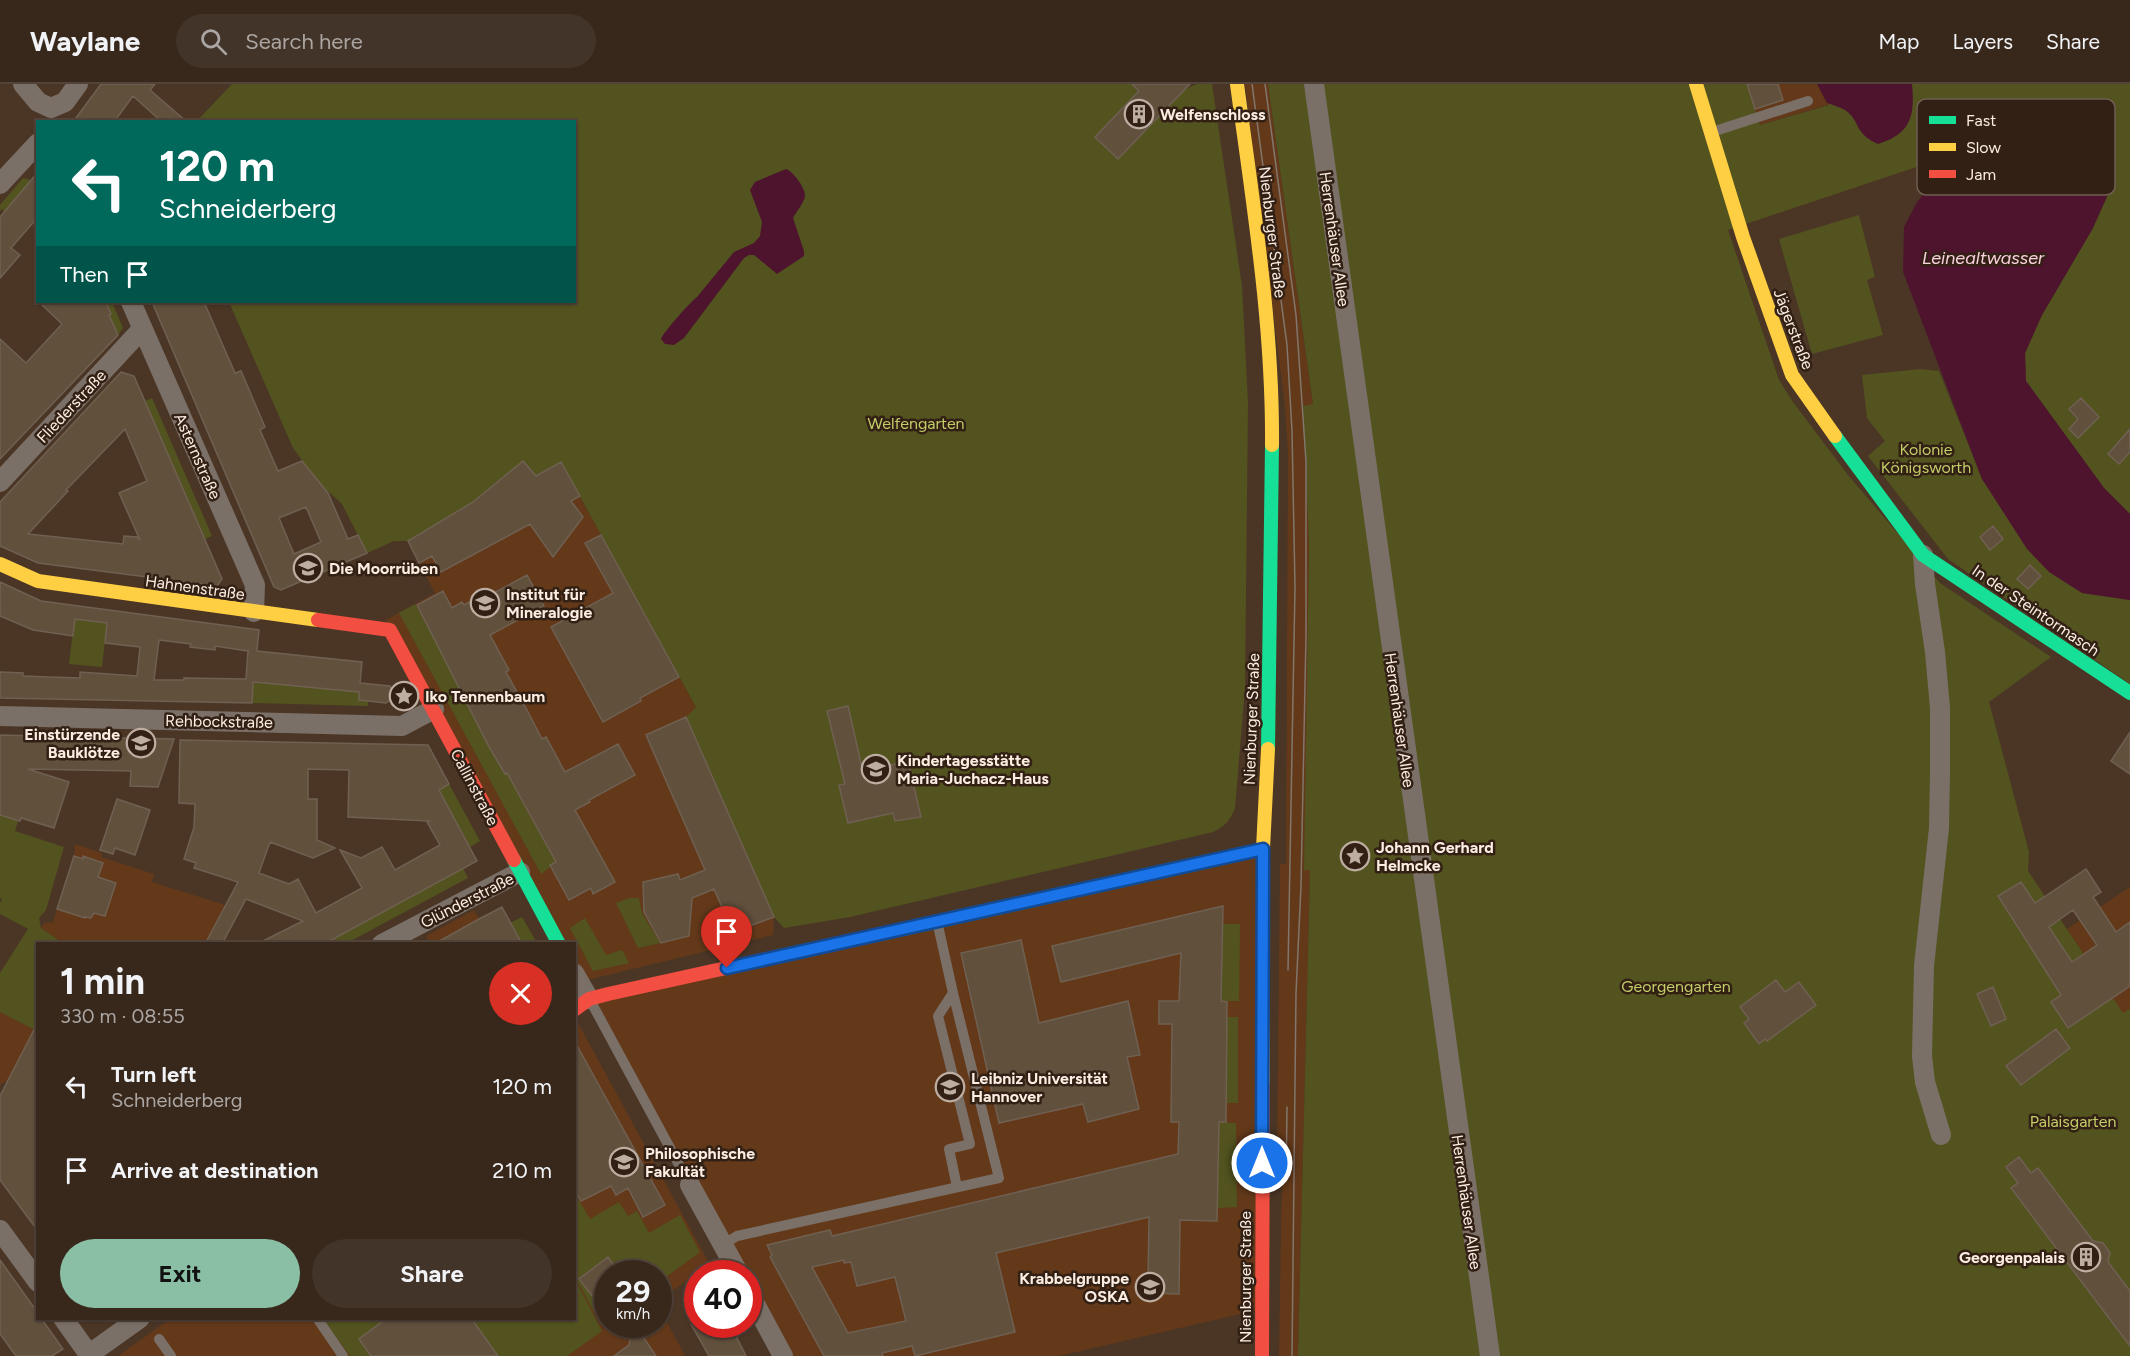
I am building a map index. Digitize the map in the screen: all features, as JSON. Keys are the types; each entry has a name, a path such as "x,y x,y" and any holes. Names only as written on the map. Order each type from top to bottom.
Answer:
{"street":[{"path":"23,84 51,115 78,84"},
{"name":"Nienburger Straße","path":"1237,84 1267,312 1272,404 1269,716 1263,849 1262,1356"},
{"name":"Herrenhäuser Allee","path":"1314,84 1490,1356"},
{"name":"Jägerstraße","path":"1696,84 1743,237 1792,375 1923,555"},
{"path":"0,184 36,145"},
{"name":"Asternstraße","path":"131,303 255,585 254,612"},
{"name":"Fliederstraße","path":"0,482 142,329"},
{"path":"1923,555 1924,584 1935,652 1940,708 1940,772 1939,828 1924,966 1922,1056 1924,1082 1941,1135"},
{"name":"In der Steintormasch","path":"1923,555 2130,693"},
{"name":"Hahnenstraße","path":"0,564 16,576 38,581 390,630"},
{"name":"Callinstraße","path":"390,630 558,942"},
{"name":"Rehbockstraße","path":"0,716 402,726 434,710"},
{"path":"576,981 582,1005 937,921 1263,849"},
{"name":"Glünderstraße","path":"386,942 520,872"},
{"path":"690,1185 732,1260"},
{"path":"0,1230 36,1279"},
{"path":"762,1317 783,1356"},
{"path":"64,1320 88,1355 137,1320"}],"lane":[{"path":"1712,132 1808,100"},
{"path":"723,1244 737,1236 999,1178 937,921"},
{"path":"953,993 938,1016 970,1144"},
{"path":"582,1005 690,1185"},
{"path":"957,1187 949,1149 989,1140"},
{"path":"318,1320 343,1356"},
{"path":"159,1339 171,1356"}],"shaded area":[{"path":"1245,84 1268,84 1313,405 1303,407 1309,546 1305,870 1310,870 1298,1356 1279,1356 1282,1174 1277,1160 1280,864 1286,864 1288,453 1285,407"},
{"path":"1747,84 1817,84 1827,103 1830,104 1760,125"},
{"path":"523,461 561,462 696,707 774,917 773,935 579,982 576,975 576,942 558,942 386,620 435,593 408,541 473,502"},
{"path":"75,844 102,853 101,857 154,874 152,882 225,905 206,942 62,942 41,928 44,923 53,922 74,856"},
{"name":"Leibniz Universität Hannover","path":"1263,849 1262,1309 1059,1356 783,1356 762,1316 762,1260 732,1260 589,999"},
{"path":"2130,887 2130,1009 2123,1014 2067,929"},
{"path":"474,910 487,933 471,942 429,942 426,936"},
{"path":"0,1012 34,1029 8,1080 0,1085"},
{"path":"578,1023 707,1260 684,1260 684,1283 672,1291 672,1260 594,1260 594,1338 672,1338 672,1332 685,1356 118,1356 169,1320 576,1320 576,1024"}],"green space":[{"name":"Welfengarten","path":"232,84 1132,84 1139,91 1095,137 1118,159 1184,90 1178,84 1191,84 1186,89 1197,84 1212,84 1242,286 1248,402 1245,688 1235,808 1229,820 1213,832 850,917 784,928 774,917 686,717 696,707 561,462 536,476 523,462 473,502 408,541 394,541 367,553 342,504 320,484 293,448 229,303 576,303 576,120 198,120"},
{"name":"Georgengarten","path":"1268,84 1747,84 1760,125 1829,105 1817,84 2130,84 2130,514 2104,488 2026,381 2025,353 2042,315 2093,228 2103,195 2115,195 2115,99 1917,99 1917,167 1728,230 1779,380 1848,475 1940,583 2051,657 1989,702 2029,852 2028,871 2123,1013 2130,1009 2130,1356 1298,1356 1310,870 1304,870 1309,546 1303,406 1313,404"},
{"path":"23,178 31,180 5,212 2,209 0,211 0,205"},
{"path":"1859,215 1875,277 1867,280 1883,335 1812,354 1779,239"},
{"path":"106,303 112,303 123,328 118,335 109,315 111,313"},
{"name":"Kolonie Königsworth","path":"1920,369 1939,371 1982,479 2082,593 2130,600 2130,684 1948,559 1868,456 1885,441 1867,418 1862,375"},
{"path":"152,398 212,536 205,539 145,401"},
{"path":"415,604 461,687 463,692 461,693 499,764 502,764 533,822 558,861 541,874 399,613"},
{"path":"76,606 101,609 99,622 107,623 102,667 69,664"},
{"path":"253,682 359,692 368,701 368,706 252,703"},
{"path":"449,784 480,841 470,847 439,790"},
{"path":"0,815 18,821 15,831 64,847 46,910 39,918 41,928 62,942 36,942 36,1030 0,1012 0,973 28,929 0,914 2,899 0,898"},
{"path":"463,868 468,878 349,942 328,942"},
{"path":"629,898 639,898 642,913 660,943 638,948 616,903"},
{"path":"522,917 536,942 521,942 510,923"},
{"path":"585,918 606,955 622,950 629,963 593,971 570,928"},
{"path":"1223,924 1240,924 1239,1001 1221,1001"},
{"path":"1227,1017 1238,1017 1238,1103 1226,1103"},
{"path":"1219,1122 1236,1123 1237,1207 1218,1208"},
{"path":"576,1195 590,1219 619,1202 628,1216 637,1211 649,1233 680,1215 700,1252 689,1260 684,1260 684,1264 672,1272 672,1260 594,1260 594,1312 576,1279"},
{"path":"576,1281 594,1316 594,1337 567,1356 350,1356 324,1320 576,1320"}],"water":[{"path":"1817,84 1912,84 1913,105 1909,122 1898,135 1878,144 1865,136 1850,114 1827,103"},
{"path":"786,169 795,177 805,193 803,202 793,218 804,256 777,274 754,255 744,258 684,338 674,345 665,344 661,339 666,331 734,252 754,243 760,236 762,222 750,190 755,182"},
{"name":"Leinealtwasser","path":"1923,195 2108,195 2093,228 2042,315 2025,353 2026,381 2104,488 2130,514 2130,600 2082,593 2049,572 2027,549 1982,479 1903,272 1904,227"}],"building":[{"path":"101,84 155,84 150,90 185,120 160,120 133,96 115,120 74,120"},
{"name":"Welfenschloss","path":"1132,84 1190,84 1118,159 1095,137 1139,91"},
{"path":"1747,84 1778,84 1783,100 1755,109"},
{"path":"36,174 36,219 11,248 20,255 0,278 0,217"},
{"path":"40,303 106,303 118,335 0,459 0,339 26,363 62,324"},
{"path":"152,303 204,303 235,373 241,371 265,427 260,430 278,471 302,461 328,493 348,539 358,535 367,553 281,590 274,587","holes":["306,507 321,542 294,554 279,518"]},
{"path":"121,372 134,376 222,579 217,586 38,563 0,546 0,502","holes":["125,429 147,481 119,493 140,540 137,537 124,536 123,544 28,534 68,491 66,490"]},
{"path":"2081,398 2099,417 2078,438 2069,429 2078,419 2069,409"},
{"path":"2130,429 2130,452 2119,464 2108,454"},
{"path":"523,461 536,476 561,462 580,496 571,501 583,517 553,557 530,524 441,572 432,556 419,563 408,541 473,502"},
{"path":"1993,526 2003,539 1990,550 1980,537"},
{"path":"601,535 679,677 640,698 641,701 603,722 551,627 613,593 585,543"},
{"path":"2030,565 2041,576 2028,589 2017,579"},
{"path":"527,575 544,606 490,635 509,670 506,672 542,739 546,737 565,772 618,744 635,775 575,810 615,882 593,894 591,888 569,900 550,865 556,862 507,773 505,774 488,745 417,605 443,591 452,608 462,602 464,605 479,597 481,600"},
{"path":"0,582 41,601 259,630 257,651 362,662 360,683 390,686 397,695 386,703 359,700 359,692 253,682 252,703 0,698 0,672 23,673 23,676 80,678 80,672 137,676 140,647 105,643 107,623 75,619 73,636 33,630 0,616","holes":["159,640 191,644 190,647 215,650 215,646 248,651 246,679 154,680"]},
{"path":"848,706 863,772 908,761 921,817 895,821 893,813 848,823 839,785 845,784 827,711"},
{"path":"686,717 774,917 733,932 714,889 692,898 689,936 661,943 644,912 643,882 678,874 680,880 705,870 646,735"},
{"path":"2130,732 2130,774 2111,761"},
{"path":"0,735 174,739 158,787 130,786 131,771 28,769 69,782 54,828 21,818 20,821 0,815"},
{"path":"180,740 428,745 449,784 439,790 477,861 328,942 261,942 303,921 246,899 223,942 206,942 238,882 194,868 196,863 184,859 194,827 195,804 179,803","holes":["308,769 349,770 348,817 429,821 427,822 440,845 395,870 382,847 361,858 340,850 362,888 316,913 298,879 289,884 259,873 270,842 313,858 335,848 317,840 317,799 308,799"]},
{"path":"117,799 150,810 135,855 115,848 113,854 100,850"},
{"path":"74,856 83,859 83,856 103,863 98,877 116,883 105,916 94,913 91,918 85,918 57,909"},
{"path":"2086,869 2101,892 2093,897 2116,932 2130,922 2130,986 2068,1028 2051,1002 2061,995 1998,896 2021,882 2035,903","holes":["2073,910 2097,945 2072,962 2049,927"]},
{"path":"1223,906 1221,1001 1227,1002 1226,1122 1219,1122 1217,1221 1180,1220 1179,1294 1150,1293 1151,1280 1148,1280 1149,1217 996,1253 1015,1332 915,1356 912,1346 882,1353 883,1356 824,1356 770,1257 772,1255 767,1245 830,1230 832,1236 1178,1154 1179,1122 1171,1122 1172,1024 1159,1024 1159,1001 1179,1001 1181,953 1061,982 1052,946","holes":["844,1260 844,1263 851,1262 857,1286 895,1277 906,1321 848,1333 812,1267"]},
{"path":"502,907 521,942 438,942"},
{"path":"1021,940 1039,1023 1128,1001 1140,1055 1127,1057 1139,1109 1088,1122 1083,1104 999,1123 961,953"},
{"path":"1776,980 1785,992 1799,982 1816,1005 1767,1041 1765,1039 1759,1044 1744,1023 1749,1019 1740,1007"},
{"path":"1993,987 2006,1019 1991,1026 1977,994"},
{"path":"36,1026 36,1228 0,1180 0,1096"},
{"path":"2056,1029 2070,1048 2021,1085 2006,1066"},
{"path":"576,1044 665,1205 643,1217 628,1188 616,1195 611,1186 581,1201 576,1192"},
{"name":"Georgenpalais","path":"2019,1157 2031,1173 2038,1168 2093,1241 2103,1243 2110,1253 2108,1262 2130,1291 2130,1346 2011,1188 2018,1183 2006,1167"},
{"path":"0,1260 36,1310 36,1320 42,1320 63,1349 52,1356 16,1356 0,1334"},
{"path":"594,1268 594,1299 579,1279"},
{"path":"384,1320 472,1320 498,1356 371,1356 359,1339"},
{"path":"644,1338 656,1356 614,1356 629,1345 630,1339"},
{"path":"699,1338 737,1338 746,1356 709,1356"}],"tram line":[{"path":"1252,84 1287,345 1292,431 1295,587 1288,970"},
{"path":"1265,84 1296,315 1306,461 1306,635 1301,886 1296,993 1292,1356"},
{"path":"1286,1182 1287,1107"}],"traffic: fast":[{"path":"1835,436 1923,555 2130,693"},
{"path":"1268,749 1272,445"},
{"path":"903,929 1263,849"},
{"path":"514,860 558,942"}],"traffic: slow":[{"path":"1237,84 1266,309 1272,445"},
{"path":"1696,84 1743,237 1792,375 1835,436"},
{"path":"0,564 38,581 318,620"},
{"path":"1263,1085 1263,849 1268,749"}],"traffic: jam":[{"path":"318,620 390,630 514,860"},
{"path":"576,1009 589,999 608,994 903,929"},
{"path":"1262,1356 1263,1085"}],"place":[{"name":"Welfenschloss","path":"1139,114"},
{"name":"Die Moorrüben","path":"308,568"},
{"name":"Institut für Mineralogie","path":"485,603"},
{"name":"Iko Tennenbaum","path":"404,696"},
{"name":"Einstürzende Bauklötze","path":"141,743"},
{"name":"Kindertagesstätte Maria-Juchacz-Haus","path":"876,769"},
{"name":"Johann Gerhard Helmcke","path":"1355,856"},
{"name":"Leibniz Universität Hannover","path":"950,1087"},
{"name":"Philosophische Fakultät","path":"624,1162"},
{"name":"Georgenpalais","path":"2086,1257"},
{"name":"Krabbelgruppe OSKA","path":"1150,1287"}],"route":[{"path":"727,968 1263,849 1262,1163"}],"park label":[{"name":"Palaisgarten","path":"2073,1121"}]}
